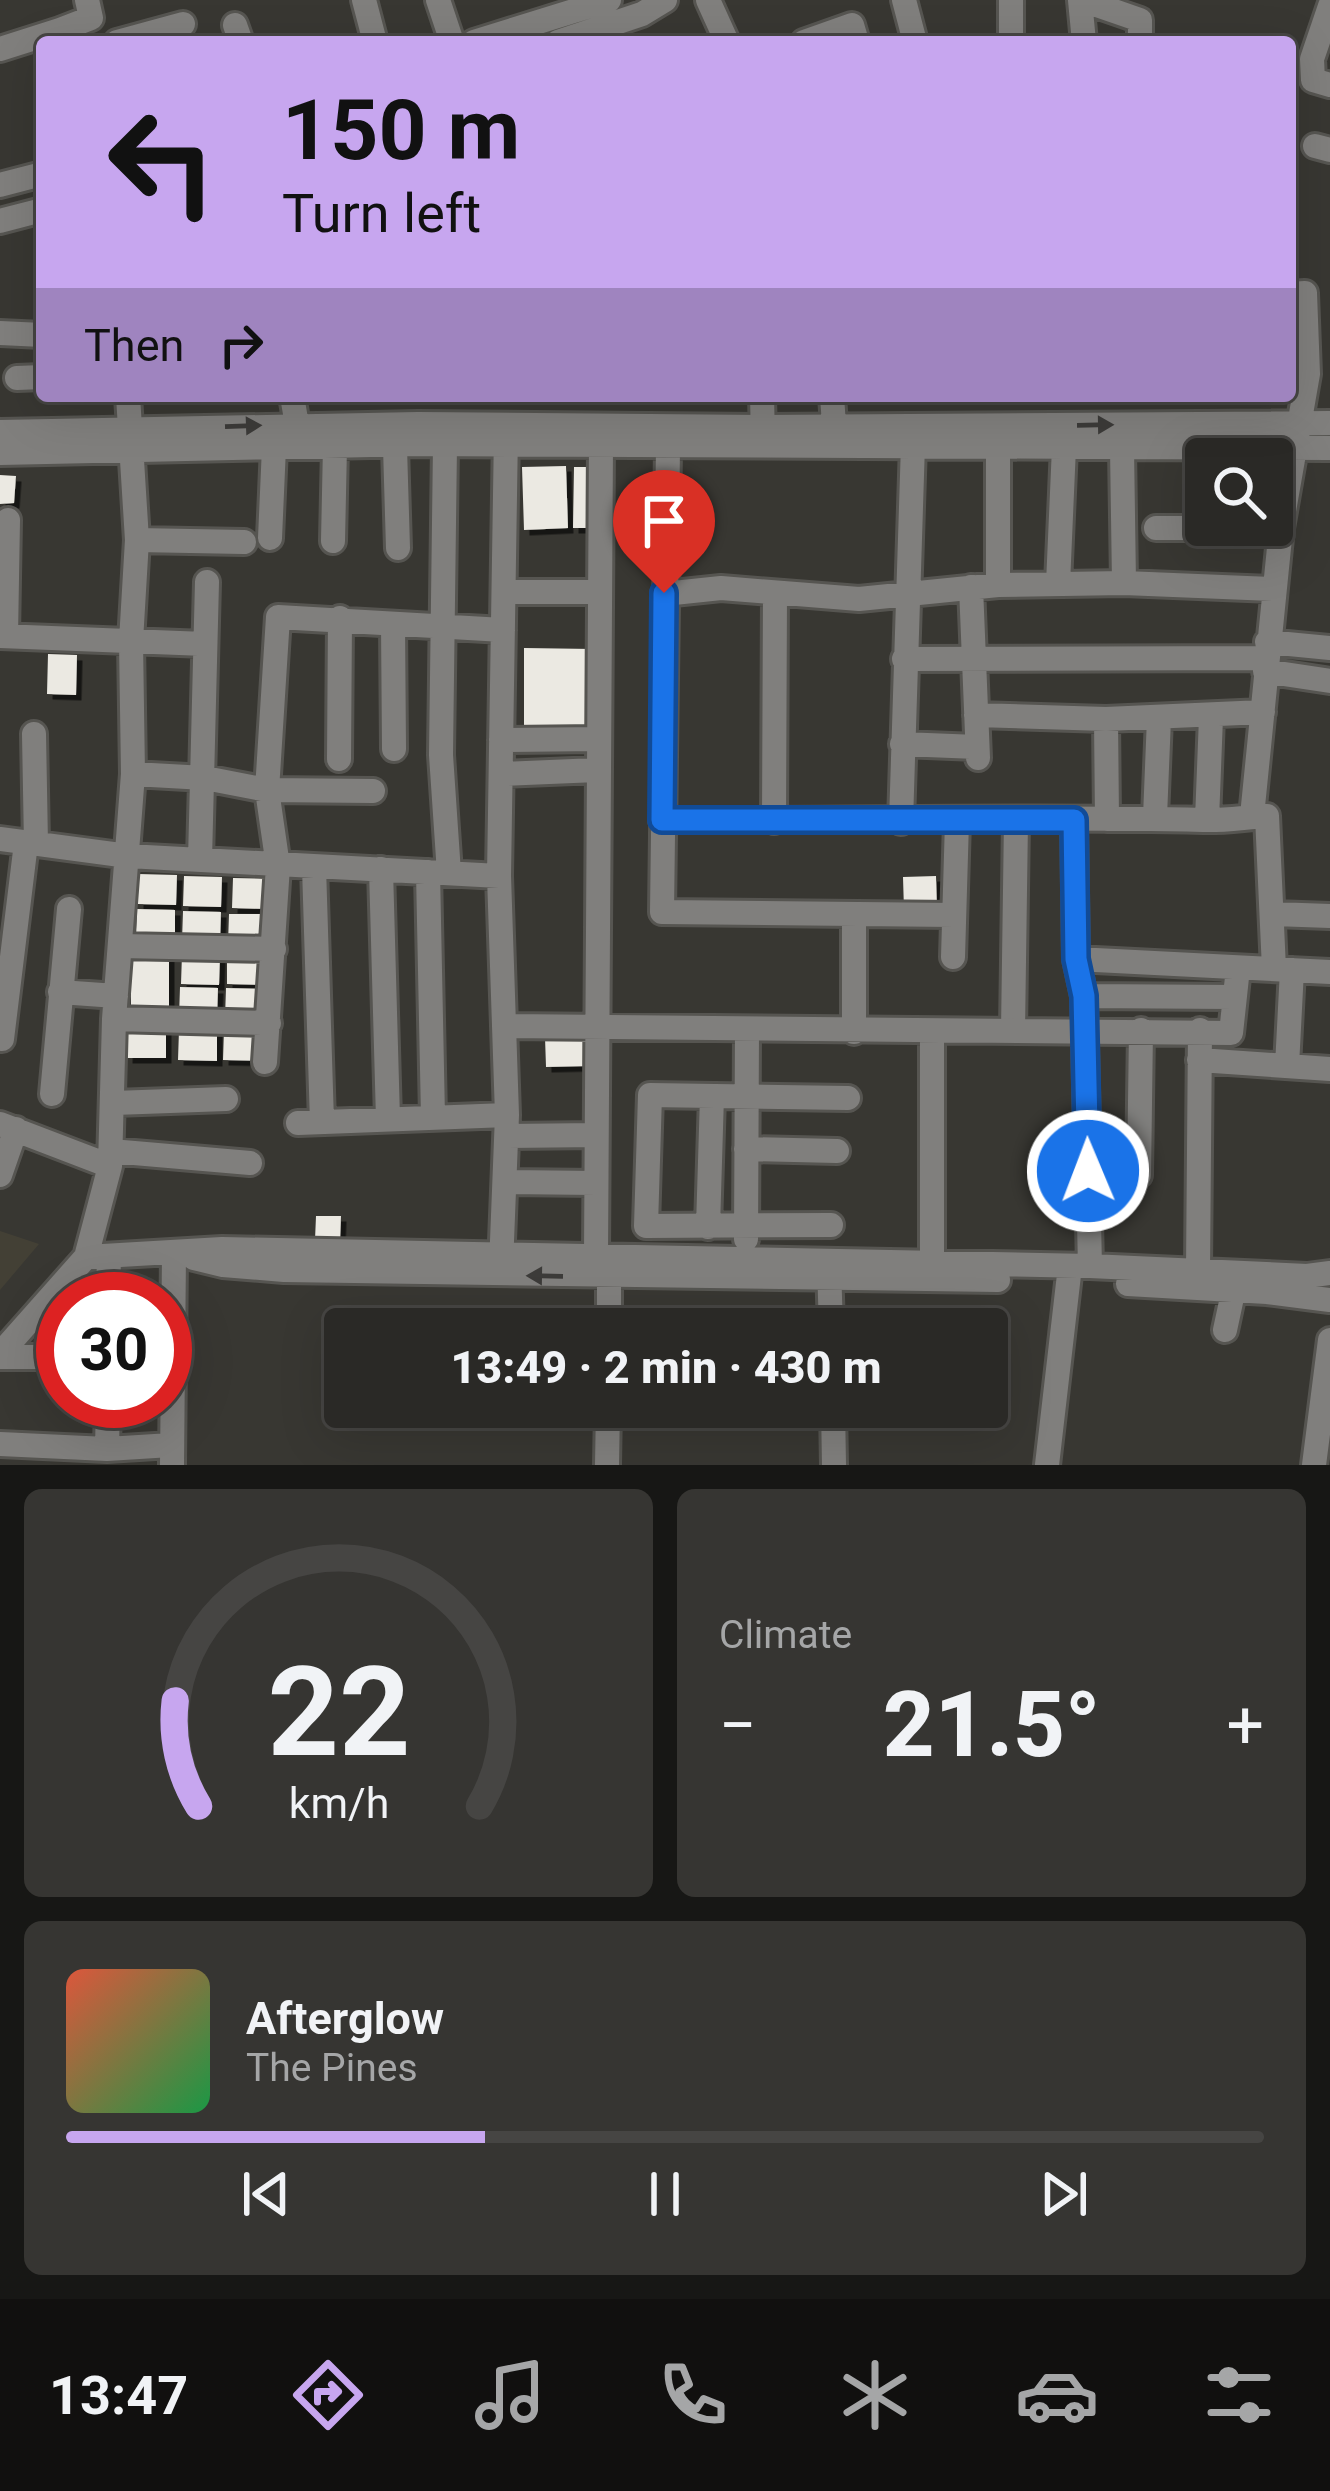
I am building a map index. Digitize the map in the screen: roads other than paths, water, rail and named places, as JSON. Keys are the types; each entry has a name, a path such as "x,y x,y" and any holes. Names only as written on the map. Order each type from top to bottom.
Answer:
{"street":[{"path":"62,36 91,18 87,0"},
{"path":"365,0 374,36"},
{"path":"438,0 450,36"},
{"path":"493,36 609,0"},
{"path":"576,36 642,14 665,0"},
{"path":"904,0 913,36"},
{"path":"1011,0 1011,36"},
{"path":"1085,36 1088,1 1140,20 1140,36"},
{"path":"713,3 725,36"},
{"path":"1330,7 1312,59 1313,80 1330,85"},
{"path":"139,36 183,24"},
{"path":"821,36 852,25 855,36"},
{"path":"0,49 36,41"},
{"path":"0,185 36,176"},
{"path":"0,221 36,212"},
{"path":"1293,460 1302,422 1299,374 1309,300"},
{"path":"0,333 36,335"},
{"path":"101,1272 97,1258 110,1158 115,1008 133,774 131,641 137,540 128,402"},
{"path":"293,402 297,425"},
{"path":"414,402 418,424"},
{"path":"501,1264 507,1125 499,876 504,592 514,431 524,402"},
{"path":"761,402 763,437"},
{"path":"833,402 835,425"},
{"path":"998,585 1013,402"},
{"path":"0,453 297,425 418,424 913,444 1330,423"},
{"path":"0,432 274,447 395,447 445,445 514,431 601,444 668,447 835,425 1009,438 1064,447 1330,448"},
{"path":"601,444 596,1183 607,1308"},
{"path":"901,822 913,444"},
{"path":"433,1118 445,445"},
{"path":"333,541 334,446"},
{"path":"270,538 274,447"},
{"path":"395,447 398,548"},
{"path":"668,447 662,912 954,915"},
{"path":"1058,584 1064,447"},
{"path":"1122,448 1124,584"},
{"path":"8,520 3,636 205,644"},
{"path":"1156,529 1185,529"},
{"path":"137,540 244,542"},
{"path":"1252,817 1279,546"},
{"path":"200,860 207,582"},
{"path":"664,593 721,588 859,599 1058,584 1274,590"},
{"path":"902,744 977,752 971,587"},
{"path":"504,592 598,592"},
{"path":"774,821 775,593"},
{"path":"266,1062 278,866 267,790 278,617 503,630"},
{"path":"339,759 340,618"},
{"path":"393,624 394,749"},
{"path":"904,659 1266,657 1330,648"},
{"path":"1266,657 1330,681"},
{"path":"976,715 1106,719 1263,712"},
{"path":"1207,820 1211,717"},
{"path":"1156,817 1159,718"},
{"path":"1106,719 1107,819"},
{"path":"2,1039 31,843 34,734"},
{"path":"501,740 598,739"},
{"path":"501,774 597,770"},
{"path":"133,774 205,778 267,790 373,791"},
{"path":"662,820 1207,820 1267,816 1283,969 1287,1066"},
{"path":"1013,1030 1016,820"},
{"path":"1048,1465 1076,1271 1084,996 1076,959 1074,820"},
{"path":"953,957 957,821"},
{"path":"0,839 128,856 499,876"},
{"path":"314,867 310,1122 433,1118 596,1135"},
{"path":"381,869 388,1119"},
{"path":"52,1094 69,909"},
{"path":"854,914 854,1032"},
{"path":"1274,914 1330,916"},
{"path":"121,946 274,949"},
{"path":"1076,959 1330,972"},
{"path":"504,1027 1231,1033 1238,968"},
{"path":"60,992 115,1008 269,1023"},
{"path":"1084,996 1234,997"},
{"path":"1139,1175 1141,1030"},
{"path":"1198,1270 1199,1030"},
{"path":"745,1270 747,1031"},
{"path":"932,1033 932,1271"},
{"path":"1199,1060 1330,1069"},
{"path":"831,1226 646,1226 650,1095 848,1098"},
{"path":"708,1227 712,1096"},
{"path":"114,1103 226,1099"},
{"path":"0,1175 8,1126 110,1158 250,1163"},
{"path":"746,1149 837,1151"},
{"path":"506,1182 596,1183"},
{"path":"0,1356 97,1258 222,1249 501,1264 829,1272 1198,1270 1330,1300"},
{"path":"0,1444 171,1455 174,1253"},
{"path":"1076,1271 1236,1281 1330,1273"},
{"path":"829,1272 830,1308"},
{"path":"1225,1330 1236,1281"},
{"path":"1314,1465 1330,1340"},
{"path":"0,1356 36,1357"},
{"path":"107,1428 107,1449"},
{"path":"607,1465 608,1428"},
{"path":"833,1428 834,1465"}]}
